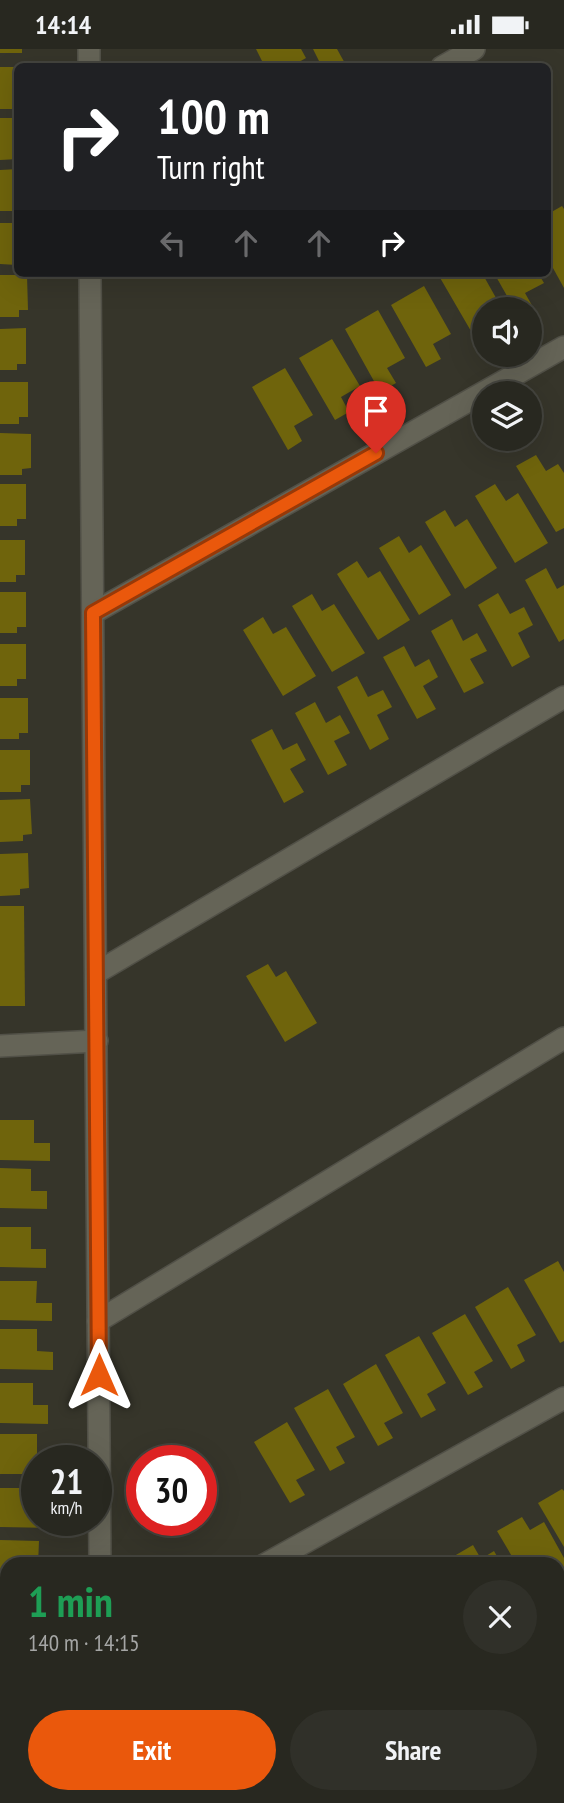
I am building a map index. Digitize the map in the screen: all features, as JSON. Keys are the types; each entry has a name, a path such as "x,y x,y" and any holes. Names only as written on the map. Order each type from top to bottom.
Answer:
{"street":[{"path":"449,63 474,49"},
{"path":"90,277 100,1557"},
{"path":"93,613 564,347"},
{"path":"96,973 564,697"},
{"path":"99,1321 564,1038"},
{"path":"0,1046 97,1041"},
{"path":"278,1557 564,1398"}],"building":[{"path":"0,49 22,49 22,53 0,53"},
{"path":"256,49 301,49 306,58 297,63 263,63"},
{"path":"313,49 337,49 345,63 320,63"},
{"path":"0,67 14,67 14,109 0,109"},
{"path":"0,118 14,118 14,159 0,160"},
{"path":"14,169 14,211 0,211 0,170"},
{"path":"562,206 564,209 564,288 551,264 551,212"},
{"path":"0,223 14,223 14,265 0,264"},
{"path":"0,275 27,277 28,310 19,310 19,317 0,317"},
{"path":"440,277 484,277 496,297 472,297 472,333"},
{"path":"496,277 540,277 544,283 525,293 527,297 508,297"},
{"path":"424,286 451,334 433,344 441,359 426,367 391,305"},
{"path":"378,310 405,358 387,368 396,383 380,392 345,329"},
{"path":"26,328 26,364 17,364 17,370 0,370 0,329"},
{"path":"332,339 360,386 341,397 349,412 335,420 299,358"},
{"path":"285,368 313,415 294,426 302,441 288,450 252,387"},
{"path":"0,382 28,382 28,417 19,417 19,424 0,424"},
{"path":"0,433 31,434 31,468 22,469 22,475 0,475"},
{"path":"536,455 546,471 558,464 564,473 564,528 556,532 516,466"},
{"path":"0,484 26,484 26,519 17,519 17,526 0,526"},
{"path":"495,484 506,501 518,493 548,543 515,563 475,496"},
{"path":"445,510 455,527 467,519 497,568 465,589 425,522"},
{"path":"399,536 409,553 421,545 451,595 419,615 379,548"},
{"path":"0,540 25,540 25,575 16,575 16,582 0,582"},
{"path":"357,561 368,578 380,571 410,620 378,640 337,574"},
{"path":"546,568 557,589 564,585 564,639 559,642 525,580"},
{"path":"0,592 26,592 26,627 17,627 17,633 0,633"},
{"path":"498,593 510,614 524,607 533,625 518,633 530,657 512,667 478,605"},
{"path":"312,594 322,611 334,604 365,653 332,672 292,606"},
{"path":"263,617 273,634 286,627 316,676 283,696 243,630"},
{"path":"452,619 463,641 477,633 487,651 470,659 484,683 464,693 431,631"},
{"path":"0,644 26,644 26,679 17,679 17,686 0,686"},
{"path":"404,646 415,667 429,659 438,677 423,686 436,709 417,719 383,657"},
{"path":"357,676 368,697 383,690 392,707 377,715 389,739 370,750 337,687"},
{"path":"0,698 28,698 28,733 19,733 19,739 0,739"},
{"path":"315,702 326,723 340,715 350,733 334,741 347,765 328,775 295,713"},
{"path":"272,729 283,750 297,743 306,760 290,769 304,792 284,803 251,740"},
{"path":"0,750 30,750 30,785 21,785 21,792 0,792"},
{"path":"30,799 32,834 23,835 23,841 0,842 0,800"},
{"path":"28,853 29,888 20,889 20,895 0,896 0,854"},
{"path":"0,906 24,906 25,1006 0,1006"},
{"path":"268,964 276,977 286,971 317,1023 285,1042 246,976"},
{"path":"0,1120 34,1120 34,1143 50,1143 50,1161 0,1160"},
{"path":"0,1168 31,1169 31,1191 47,1191 47,1209 0,1208"},
{"path":"0,1227 31,1227 31,1249 46,1249 46,1268 0,1267"},
{"path":"558,1261 564,1272 564,1341 560,1343 524,1280"},
{"path":"0,1281 37,1281 36,1303 52,1303 52,1321 0,1320"},
{"path":"508,1287 536,1335 517,1345 525,1361 511,1369 475,1307"},
{"path":"465,1314 493,1361 474,1372 483,1387 468,1395 432,1333"},
{"path":"0,1329 37,1329 37,1351 53,1352 53,1370 0,1369"},
{"path":"419,1336 446,1383 427,1394 436,1410 421,1418 385,1355"},
{"path":"376,1364 403,1413 384,1423 393,1438 378,1446 343,1384"},
{"path":"0,1383 33,1383 33,1405 48,1405 48,1424 0,1423"},
{"path":"328,1389 355,1437 336,1447 345,1463 330,1471 294,1408"},
{"path":"287,1422 315,1470 296,1480 305,1495 290,1503 254,1442"},
{"path":"0,1434 37,1434 37,1445 21,1445 21,1474 0,1474"},
{"path":"0,1488 21,1488 21,1527 0,1527"},
{"path":"562,1489 564,1491 564,1547 538,1503"},
{"path":"522,1517 530,1530 544,1522 563,1557 512,1557 497,1531"},
{"path":"0,1540 39,1541 38,1557 0,1557"},
{"path":"473,1545 480,1557 452,1557"},
{"path":"494,1551 497,1557 484,1557"}],"route":[{"path":"99,1375 93,613 376,453"}]}
